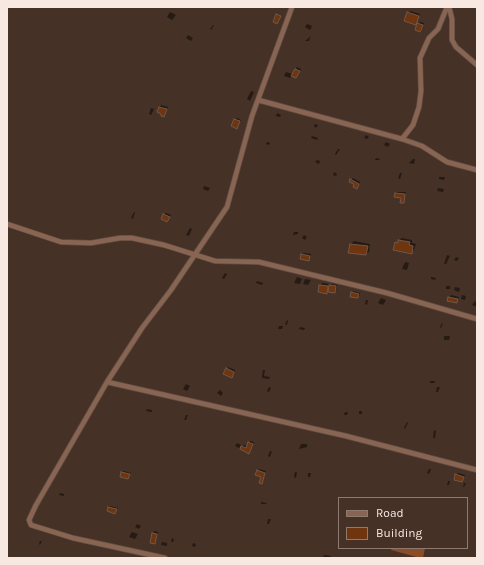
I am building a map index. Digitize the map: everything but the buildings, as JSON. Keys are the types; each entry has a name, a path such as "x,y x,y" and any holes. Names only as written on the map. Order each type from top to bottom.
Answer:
{"street":[{"path":"165,558 73,538 29,523 36,505 107,382 142,328 171,290 226,207 258,100 292,7"},
{"path":"402,139 413,125 419,107 421,91 420,58 430,38 438,29 448,7"},
{"path":"448,7 452,20 452,40 456,47 477,65"},
{"path":"258,100 402,139 422,146 447,162 477,170"},
{"path":"7,224 61,242 91,243 120,238 132,238 215,261 259,262 278,265 477,319"},
{"path":"107,382 346,436 477,470"}],"shaded area":[{"path":"392,549 425,549 423,558"}]}
